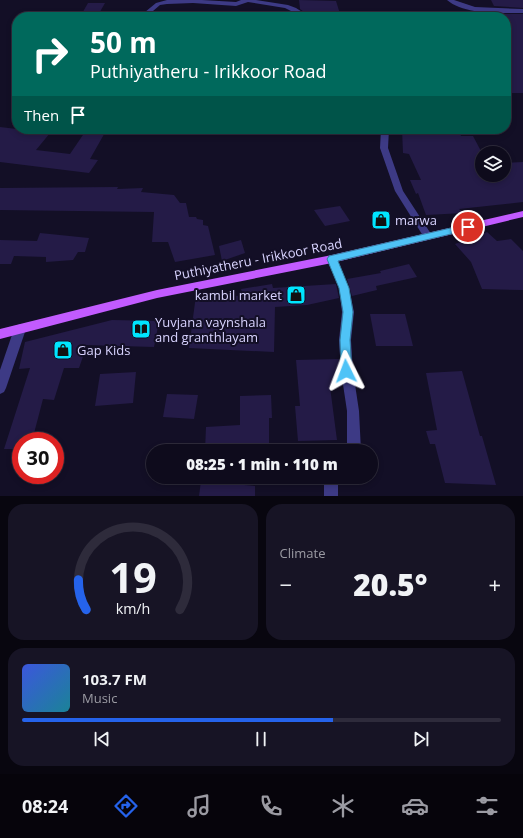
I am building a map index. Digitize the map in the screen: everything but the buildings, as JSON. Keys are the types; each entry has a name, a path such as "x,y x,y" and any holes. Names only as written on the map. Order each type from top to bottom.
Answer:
{"main road":[{"name":"Puthiyatheru - Irikkoor Road","path":"0,334 157,294 332,259 523,214"}],"street":[{"path":"450,0 466,7 498,11 523,11"},
{"path":"148,12 158,4 166,2 193,1 236,4 245,1 286,6 294,8 300,12"},
{"path":"385,134 384,148 399,192 428,237"},
{"path":"332,259 344,288 348,312 345,340 346,371 353,411 354,444"},
{"path":"0,388 20,329"},
{"path":"331,484 331,496"}],"place":[{"name":"marwa","path":"381,220"},
{"name":"kambil market","path":"296,295"},
{"name":"Yuvjana vaynshala and granthlayam","path":"141,329"},
{"name":"Gap Kids","path":"63,350"}],"route":[{"path":"346,371 345,340 348,312 344,288 332,259 468,227"}]}
